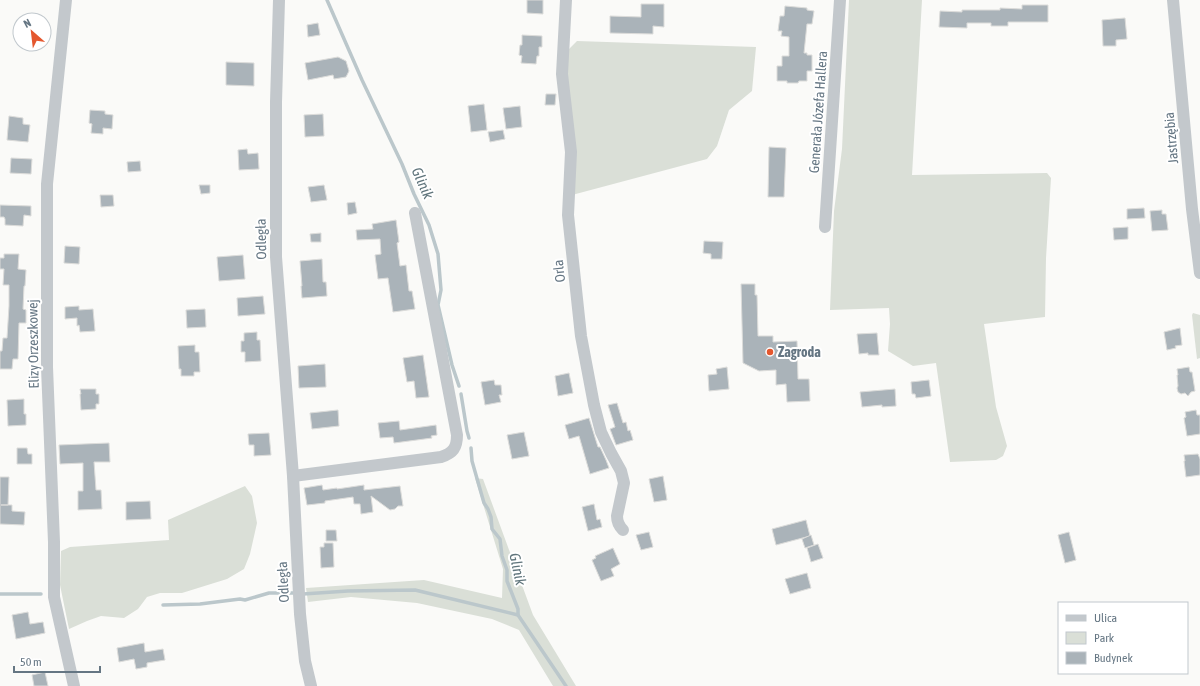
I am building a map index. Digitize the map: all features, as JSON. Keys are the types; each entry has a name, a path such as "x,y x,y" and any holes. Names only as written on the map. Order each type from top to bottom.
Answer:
{"street":[{"name":"Elizy Orzeszkowej","path":"66,0 47,184 47,367 54,542 54,597 74,686"},
{"name":"Odległa","path":"279,0 276,102 276,257 293,476 300,614 305,661 311,686"},
{"name":"Orla","path":"566,0 562,74 571,152 568,215 570,238 581,336 594,405 601,432 611,453 619,465 624,483 617,516 623,530"},
{"name":"Generała Józefa Hallera","path":"825,227 840,0"},
{"name":"Jastrzębia","path":"1173,0 1192,209 1200,273"},
{"path":"293,476 442,457 451,453 457,442 457,435 415,213"}],"green space":[{"path":"849,0 922,0 912,175 1047,173 1051,178 1046,258 1045,317 984,324 996,407 1007,446 1003,456 996,460 950,462 936,363 913,366 888,351 890,324 889,308 830,310 834,211 842,149"},
{"path":"577,41 756,47 752,91 729,110 717,146 707,159 572,195 567,90 567,51"},
{"path":"1193,313 1200,315 1200,358 1197,359 1192,315"},
{"path":"475,478 483,479 533,615 576,686 553,686 519,630 492,619 417,603 351,597 308,602 306,588 424,580 502,598 503,569"},
{"path":"245,486 252,496 257,523 250,554 244,569 227,579 182,593 160,593 147,597 138,609 124,618 101,616 69,629 60,585 61,551 70,547 169,540 168,520"}],"building":[{"path":"527,0 543,0 543,14 527,13"},
{"path":"641,4 664,4 664,27 653,26 653,34 610,33 610,16 641,17"},
{"path":"1022,5 1048,5 1048,22 1008,22 1008,26 991,26 991,23 967,23 967,28 939,27 940,11 962,12 962,10 1000,10 1000,8 1022,9"},
{"path":"785,6 807,8 807,10 814,11 812,24 807,24 804,53 807,53 807,55 812,55 812,71 807,71 807,81 787,83 787,81 777,81 777,66 782,66 782,56 789,56 789,37 781,36 782,31 778,31 780,16 784,16"},
{"path":"1125,18 1127,39 1116,40 1116,46 1103,46 1102,20"},
{"path":"318,23 320,35 308,37 307,25"},
{"path":"522,35 542,36 542,47 539,47 539,56 537,56 536,64 521,63 522,56 519,55 520,45 522,45"},
{"path":"338,57 346,61 349,71 346,77 334,79 333,75 308,80 305,63"},
{"path":"226,62 254,63 254,86 226,85"},
{"path":"546,94 556,94 555,105 545,105"},
{"path":"484,104 487,130 471,132 468,106"},
{"path":"520,106 522,127 506,129 503,108"},
{"path":"90,110 105,111 105,114 113,115 112,129 103,128 103,134 91,133 92,124 89,123"},
{"path":"323,114 324,136 305,137 304,115"},
{"path":"9,116 23,118 23,124 30,125 28,142 7,140"},
{"path":"503,130 505,139 490,142 488,132"},
{"path":"769,147 786,148 784,197 768,197"},
{"path":"247,149 248,154 258,153 259,169 239,170 238,150"},
{"path":"11,158 32,159 31,174 10,173"},
{"path":"140,161 141,171 128,172 127,162"},
{"path":"199,185 210,185 210,193 201,194"},
{"path":"324,185 327,200 311,202 308,187"},
{"path":"100,195 113,195 114,206 101,207"},
{"path":"355,202 357,213 348,215 347,203"},
{"path":"0,205 31,206 31,216 24,215 23,226 5,225 4,217 0,217"},
{"path":"1144,208 1145,218 1127,219 1127,209"},
{"path":"1162,210 1162,214 1166,214 1168,230 1152,231 1150,211"},
{"path":"396,220 400,266 406,265 409,291 412,291 415,309 393,312 388,278 378,279 375,255 381,254 380,239 357,240 356,230 373,229 372,224"},
{"path":"1128,227 1128,239 1114,240 1113,228"},
{"path":"321,233 321,242 311,242 310,234"},
{"path":"704,241 723,242 722,259 711,259 711,254 703,253"},
{"path":"65,246 80,247 79,264 64,263"},
{"path":"4,254 19,254 18,269 26,270 23,309 26,310 26,323 19,323 18,359 13,359 12,369 0,369 0,351 2,351 3,338 7,338 9,306 9,285 3,285 4,269 0,269 0,258 4,258"},
{"path":"243,255 245,279 219,281 217,257"},
{"path":"322,259 323,282 326,282 327,296 302,298 300,261"},
{"path":"741,284 755,284 755,295 757,295 758,336 773,336 773,342 797,341 798,379 809,379 810,401 787,402 786,384 776,385 776,370 759,371 743,363"},
{"path":"263,296 265,314 238,316 237,298"},
{"path":"79,306 79,310 93,309 95,331 80,332 79,325 77,326 77,318 65,319 65,307"},
{"path":"205,309 206,327 187,328 186,310"},
{"path":"1180,328 1182,345 1175,346 1176,348 1167,350 1164,332"},
{"path":"257,332 257,340 260,340 261,361 245,362 245,352 241,352 241,341 244,341 244,333"},
{"path":"877,333 879,355 868,355 868,353 859,354 857,334"},
{"path":"195,345 195,352 199,352 200,372 194,372 194,376 181,376 181,369 179,369 178,346"},
{"path":"423,355 429,397 416,398 414,381 407,382 403,358"},
{"path":"325,364 326,387 299,388 298,366"},
{"path":"727,367 729,389 709,391 708,375 717,374 716,369"},
{"path":"1189,367 1190,372 1192,372 1195,391 1191,392 1188,396 1185,393 1181,394 1178,392 1177,369"},
{"path":"569,373 573,393 558,396 555,376"},
{"path":"494,380 495,385 501,385 502,395 499,395 501,402 485,405 481,382"},
{"path":"929,380 931,396 916,398 915,394 912,394 911,382"},
{"path":"80,389 96,389 96,394 99,394 99,404 96,404 96,409 81,410"},
{"path":"895,389 896,406 882,407 882,405 862,407 860,392"},
{"path":"24,399 26,425 8,426 7,400"},
{"path":"617,403 623,423 626,422 628,431 630,430 633,440 616,445 610,429 615,427 608,405"},
{"path":"338,410 339,426 312,429 310,413"},
{"path":"1196,410 1197,415 1200,415 1200,434 1187,436 1184,418 1186,417 1185,412"},
{"path":"589,418 598,447 600,447 609,468 590,474 579,436 569,439 565,425"},
{"path":"399,421 400,430 436,425 437,435 431,436 432,438 394,443 393,437 380,438 378,423"},
{"path":"524,432 529,456 512,459 507,435"},
{"path":"269,433 271,455 254,456 254,445 249,445 248,434"},
{"path":"109,443 110,462 94,462 96,490 101,490 102,509 78,510 78,491 83,491 83,463 60,464 59,445"},
{"path":"17,448 27,448 28,454 32,454 32,464 17,464"},
{"path":"1198,454 1200,459 1200,475 1186,477 1184,455"},
{"path":"663,476 667,500 654,502 649,479"},
{"path":"0,477 9,477 8,505 12,505 12,511 25,512 24,525 0,524"},
{"path":"322,485 323,490 364,485 364,490 400,486 403,506 398,506 395,509 390,510 371,496 373,512 361,514 360,504 354,504 353,497 307,505 304,488"},
{"path":"150,501 151,519 126,520 126,502"},
{"path":"594,504 597,520 600,519 602,527 588,531 582,507"},
{"path":"806,520 810,536 776,545 772,529"},
{"path":"326,530 336,530 337,541 326,541"},
{"path":"649,532 653,547 641,550 636,535"},
{"path":"1069,532 1076,560 1065,563 1058,535"},
{"path":"811,535 814,545 805,548 802,539"},
{"path":"324,543 333,543 334,567 321,568 320,547 324,547"},
{"path":"818,544 823,558 811,562 807,548"},
{"path":"613,548 620,564 611,569 614,576 601,581 592,560 596,558 595,556"},
{"path":"807,573 811,588 790,594 785,579"},
{"path":"28,612 30,624 43,622 45,633 16,639 12,615"},
{"path":"144,643 145,652 163,649 165,660 147,663 147,667 136,669 134,659 119,662 117,648"},
{"path":"45,672 48,686 34,686 32,675"}],"waterway":[{"name":"Glinik","path":"327,0 429,225 438,254 441,290 438,305 452,365 459,386"},
{"name":"Glinik","path":"461,394 469,438"},
{"name":"Glinik","path":"471,448 472,461 484,503 491,517 492,529 500,539 502,556 507,570 507,581 518,609 518,615 566,686"},
{"path":"303,594 348,591 415,590 518,615"},
{"name":"Glinik","path":"163,605 200,604 240,599 245,600 269,593 295,593"},
{"name":"Glinik","path":"0,594 41,594"}],"place":[{"name":"Zagroda","path":"770,352"}]}
